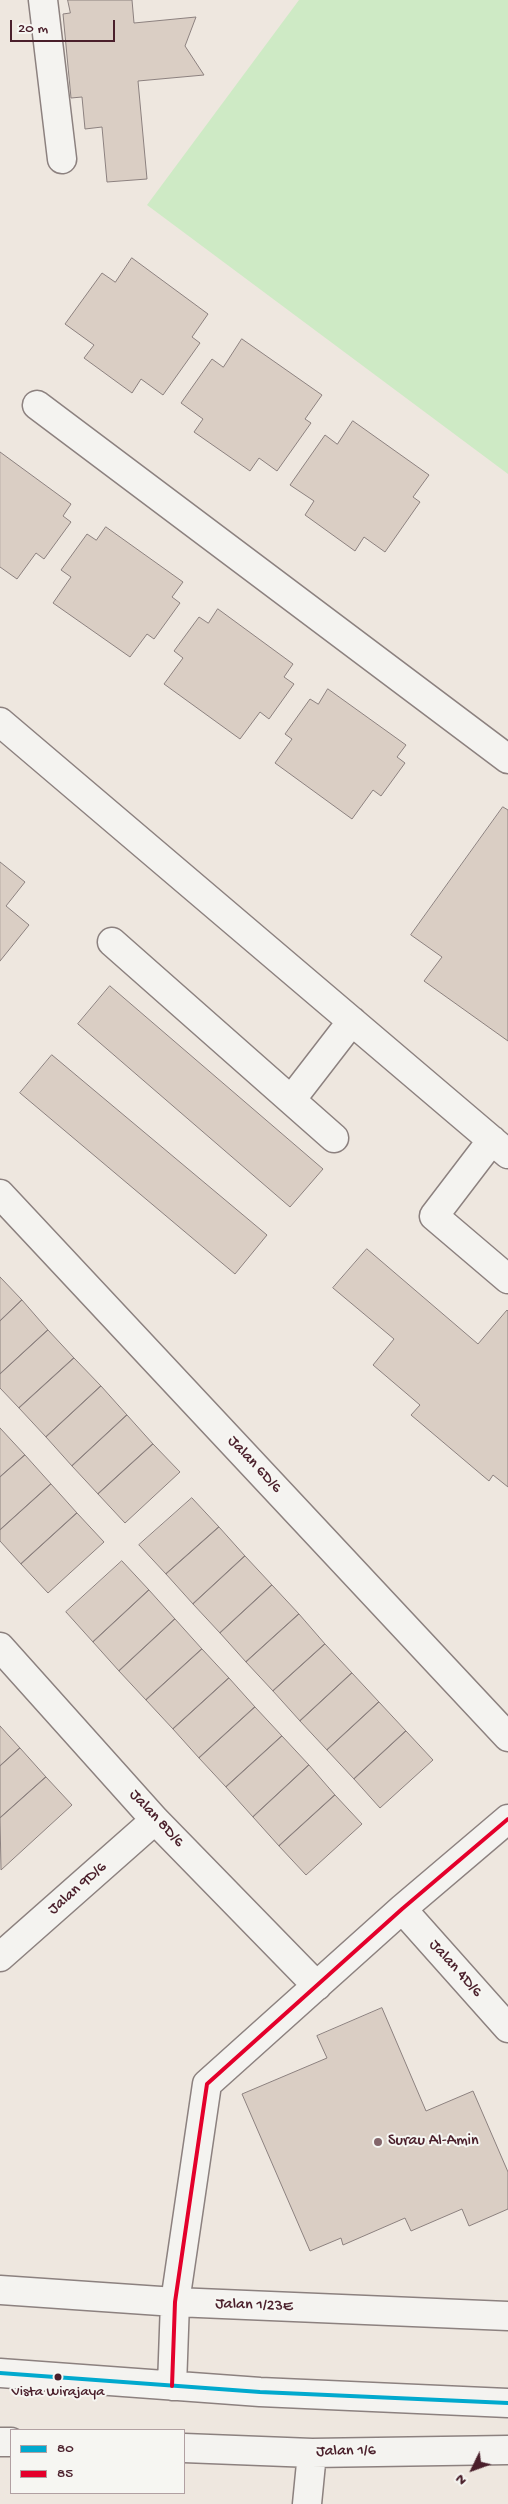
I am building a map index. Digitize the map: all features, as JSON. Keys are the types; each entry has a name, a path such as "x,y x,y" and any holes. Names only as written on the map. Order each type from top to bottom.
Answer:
{"street":[{"path":"43,0 62,159"},
{"path":"36,405 508,760"},
{"path":"0,722 500,1147 434,1216 508,1279"},
{"path":"112,942 334,1138"},
{"path":"291,1100 352,1021"},
{"name":"Jalan 6D/6","path":"0,1194 508,1737"},
{"name":"Jalan 8D/6","path":"0,1647 155,1820 317,1986"},
{"path":"172,2386 175,2302 207,2084 402,1909 508,1819"},
{"name":"Jalan 9D/6","path":"0,1957 155,1820"},
{"name":"Jalan 4D/6","path":"402,1909 508,2028"},
{"name":"Jalan 1/23E","path":"0,2290 175,2302 508,2316"},
{"path":"0,2373 172,2386 508,2403"},
{"name":"Jalan 1/6","path":"185,2448 312,2453 508,2450"},
{"path":"307,2504 312,2453"}],"green space":[{"path":"299,0 508,0 508,474 147,205"}],"building":[{"path":"68,0 132,0 134,23 196,17 185,46 204,75 138,81 147,179 107,182 102,127 85,129 82,97 71,98 63,14 70,13"},
{"path":"132,258 208,314 192,337 200,343 163,395 141,379 132,393 84,358 94,345 65,324 102,273 115,282"},
{"path":"242,339 322,395 305,419 311,423 277,471 259,458 250,471 194,432 203,419 181,403 212,359 223,367"},
{"path":"353,421 429,475 413,497 420,502 385,552 364,537 355,551 305,515 314,501 290,485 325,435 337,444"},
{"path":"0,452 71,504 63,516 71,522 44,559 36,553 17,579 0,567"},
{"path":"106,527 183,582 172,597 180,603 154,639 147,634 130,657 53,603 71,577 61,570 87,534 96,540"},
{"path":"218,609 293,664 284,677 294,684 269,719 260,712 240,739 164,684 183,658 174,651 199,617 208,623"},
{"path":"328,689 406,745 397,757 405,763 381,796 373,790 352,819 275,763 292,739 285,734 310,699 318,704"},
{"path":"503,807 508,810 508,1041 424,981 442,957 411,935"},
{"path":"0,862 25,882 6,906 29,925 0,961"},
{"path":"110,986 323,1169 290,1207 78,1024"},
{"path":"52,1055 267,1235 235,1274 20,1093"},
{"path":"367,1249 478,1344 508,1311 508,1487 493,1475 489,1481 411,1415 420,1405 373,1365 394,1339 333,1288"},
{"path":"0,1277 22,1300 0,1321"},
{"path":"22,1300 48,1330 0,1374 0,1321"},
{"path":"48,1330 74,1358 19,1408 0,1388 0,1374"},
{"path":"74,1358 101,1386 46,1437 19,1408"},
{"path":"101,1386 127,1415 72,1466 46,1437"},
{"path":"127,1415 153,1444 98,1494 72,1466"},
{"path":"0,1428 25,1455 0,1477"},
{"path":"153,1444 180,1472 125,1523 98,1494"},
{"path":"25,1455 51,1484 0,1530 0,1477"},
{"path":"51,1484 77,1513 21,1564 0,1541 0,1530"},
{"path":"192,1498 219,1527 166,1574 139,1545"},
{"path":"77,1513 104,1542 48,1593 21,1564"},
{"path":"219,1527 245,1556 193,1604 166,1574"},
{"path":"245,1556 272,1585 220,1633 193,1604"},
{"path":"122,1561 149,1590 93,1642 66,1612"},
{"path":"272,1585 299,1614 246,1662 220,1633"},
{"path":"149,1590 175,1619 119,1671 93,1642"},
{"path":"299,1614 325,1644 273,1691 246,1662"},
{"path":"175,1619 202,1649 146,1700 119,1671"},
{"path":"325,1644 352,1673 300,1721 273,1691"},
{"path":"202,1649 229,1678 173,1729 146,1700"},
{"path":"352,1673 379,1702 327,1750 300,1721"},
{"path":"229,1678 255,1707 199,1758 173,1729"},
{"path":"379,1702 406,1731 354,1779 327,1750"},
{"path":"255,1707 282,1736 226,1787 199,1758"},
{"path":"0,1726 20,1748 0,1766"},
{"path":"406,1731 433,1760 380,1808 354,1779"},
{"path":"282,1736 309,1765 253,1817 226,1787"},
{"path":"20,1748 46,1777 0,1818 0,1766"},
{"path":"309,1765 335,1795 279,1846 253,1817"},
{"path":"46,1777 72,1805 1,1870 0,1818"},
{"path":"335,1795 362,1824 306,1875 279,1846"},
{"name":"Surau Al-Amin","path":"382,2008 426,2111 473,2091 508,2172 508,2209 469,2226 462,2209 411,2231 405,2218 343,2245 341,2238 310,2251 242,2094 327,2058 317,2036"}],"transit line":[{"name":"85","path":"172,2386 175,2302 207,2084 402,1909 508,1819"},
{"name":"80","path":"0,2373 260,2392 508,2403"}],"place":[{"name":"Surau Al-Amin","path":"378,2142"},
{"name":"Vista Wirajaya","path":"58,2377"}]}
